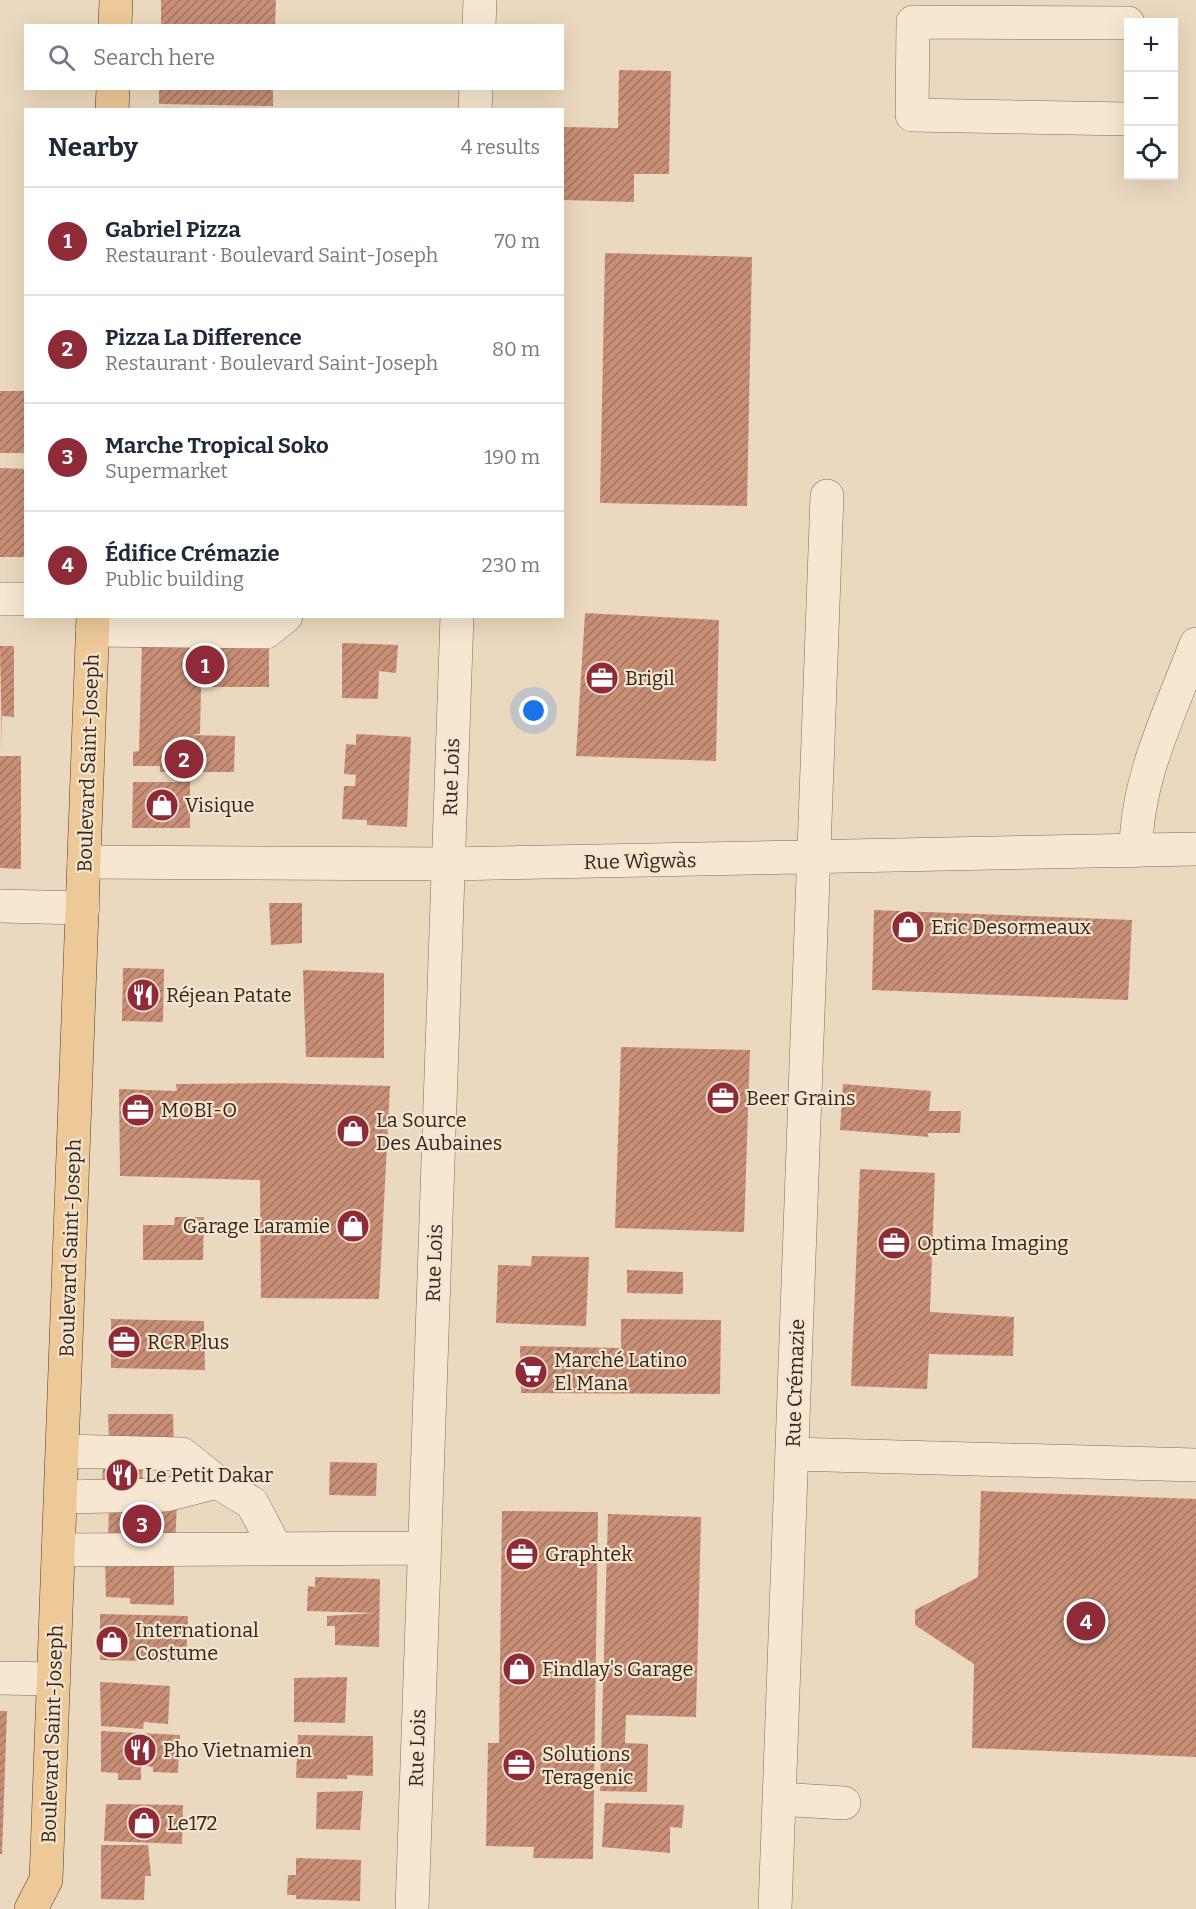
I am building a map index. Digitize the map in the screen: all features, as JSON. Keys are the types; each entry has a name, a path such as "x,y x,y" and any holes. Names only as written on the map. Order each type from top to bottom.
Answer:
{"main road":[{"path":"116,0 116,24"},
{"path":"112,108 113,90"},
{"name":"Boulevard Saint-Joseph","path":"31,1909 46,1880 93,623"},
{"name":"Boulevard Saint-Joseph","path":"46,1880 60,1909"}],"street":[{"path":"479,24 480,0"},
{"path":"1136,0 1136,18"},
{"path":"1124,23 913,22 912,115 1124,119"},
{"path":"476,90 476,108"},
{"name":"Rue Crémazie","path":"775,1909 826,496"},
{"path":"0,600 24,599"},
{"path":"93,623 266,632 284,618"},
{"name":"Rue Lois","path":"412,1909 457,618"},
{"path":"1136,851 1142,796 1158,738 1196,645"},
{"name":"Rue Wìgwàs","path":"84,862 448,864 1196,849"},
{"path":"0,906 83,908"},
{"path":"63,1451 182,1454 217,1482 252,1503 276,1549"},
{"path":"792,1454 1196,1465"},
{"path":"61,1497 166,1495 217,1482"},
{"path":"59,1550 424,1548"},
{"path":"0,1678 54,1679"},
{"path":"779,1799 844,1803"}],"building":[{"path":"161,0 276,0 275,24 161,24"},
{"path":"619,70 671,71 669,174 634,174 634,202 564,200 564,127 618,128"},
{"path":"159,90 273,90 273,106 159,104"},
{"path":"605,253 752,257 747,506 600,503"},
{"path":"0,391 24,391 24,453 0,453"},
{"path":"0,468 24,469 24,557 0,557"},
{"path":"585,613 719,620 716,761 576,756"},
{"path":"142,642 269,644 269,687 201,687 200,734 188,735 235,736 234,772 160,772 160,766 133,766 133,752 139,751"},
{"path":"342,643 398,645 396,673 379,671 378,699 342,698"},
{"path":"0,646 14,646 14,717 2,716 2,752"},
{"path":"356,734 411,737 407,827 367,825 367,820 342,819 344,786 355,786 356,775 344,774 346,744 356,745"},
{"path":"0,756 21,756 21,869 0,868"},
{"name":"Visique","path":"133,782 190,782 190,828 132,828"},
{"path":"269,903 302,903 302,943 271,945"},
{"path":"874,910 1132,920 1128,1000 872,990"},
{"name":"Réjean Patate","path":"123,968 164,969 163,1022 122,1021"},
{"path":"303,970 384,973 384,1058 306,1057"},
{"path":"621,1047 750,1050 744,1232 615,1228"},
{"path":"276,1083 390,1086 379,1299 261,1298 260,1180 120,1176 119,1089 177,1091 176,1084"},
{"path":"843,1084 931,1091 929,1111 961,1111 960,1133 927,1133 929,1137 840,1130"},
{"name":"Optima Imaging","path":"860,1169 935,1173 930,1312 1014,1317 1013,1356 929,1354 927,1389 851,1386"},
{"path":"175,1217 204,1217 203,1260 143,1260 143,1225 174,1225"},
{"path":"532,1256 589,1257 586,1326 496,1323 498,1265 531,1266"},
{"path":"627,1270 683,1272 683,1294 627,1293"},
{"path":"111,1319 204,1321 205,1370 111,1368"},
{"path":"621,1319 721,1320 720,1394 521,1393 520,1346 621,1348"},
{"path":"108,1414 173,1414 174,1447 109,1441"},
{"name":"Le Petit Dakar","path":"103,1459 143,1460 142,1492 102,1491"},
{"path":"330,1462 377,1463 376,1496 329,1495"},
{"path":"981,1491 1196,1499 1196,1757 972,1748 974,1664 915,1625 915,1610 978,1577"},
{"path":"177,1503 175,1546 108,1544 109,1504"},
{"path":"502,1511 598,1512 593,1859 533,1858 534,1847 486,1846 488,1743 499,1743"},
{"path":"608,1514 701,1517 696,1717 626,1715 625,1743 648,1744 647,1792 600,1791"},
{"path":"105,1557 174,1560 174,1605 130,1604 130,1598 106,1597"},
{"path":"315,1577 380,1579 379,1647 335,1645 335,1626 327,1626 327,1616 376,1613 307,1611 308,1586 315,1587"},
{"path":"100,1614 188,1616 186,1662 100,1660"},
{"path":"347,1677 345,1723 294,1722 294,1678"},
{"path":"100,1682 170,1686 168,1724 144,1722 143,1729 101,1726"},
{"path":"0,1711 7,1711 2,1854 0,1854"},
{"name":"Pho Vietnamien","path":"101,1731 180,1735 178,1773 153,1772 153,1767 141,1765 141,1780 118,1780 118,1773 101,1772"},
{"path":"298,1735 373,1736 373,1776 347,1775 347,1779 296,1778"},
{"path":"363,1791 360,1830 316,1829 317,1792"},
{"path":"605,1803 684,1805 682,1828 670,1827 670,1853 602,1847"},
{"name":"Le172","path":"106,1804 183,1805 182,1844 104,1841"},
{"path":"101,1845 148,1845 151,1876 145,1876 144,1900 101,1899"},
{"path":"296,1858 361,1860 360,1901 296,1899 296,1895 287,1895 288,1875 296,1875"}],"place":[{"name":"Gabriel Pizza","path":"205,665"},
{"name":"Brigil","path":"602,678"},
{"name":"Pizza La Difference","path":"184,759"},
{"name":"Visique","path":"162,805"},
{"name":"Eric Desormeaux","path":"908,927"},
{"name":"Réjean Patate","path":"143,995"},
{"name":"Beer Grains","path":"723,1098"},
{"name":"MOBI-O","path":"138,1110"},
{"name":"La Source Des Aubaines","path":"353,1131"},
{"name":"Garage Laramie","path":"353,1226"},
{"name":"Optima Imaging","path":"894,1243"},
{"name":"RCR Plus","path":"124,1342"},
{"name":"Marché Latino El Mana","path":"531,1372"},
{"name":"Le Petit Dakar","path":"122,1475"},
{"name":"Marche Tropical Soko","path":"142,1524"},
{"name":"Graphtek","path":"522,1554"},
{"name":"Édifice Crémazie","path":"1086,1621"},
{"name":"International Costume","path":"112,1642"},
{"name":"Findlay's Garage","path":"519,1669"},
{"name":"Pho Vietnamien","path":"140,1750"},
{"name":"Solutions Teragenic","path":"519,1765"},
{"name":"Le172","path":"144,1823"}]}
